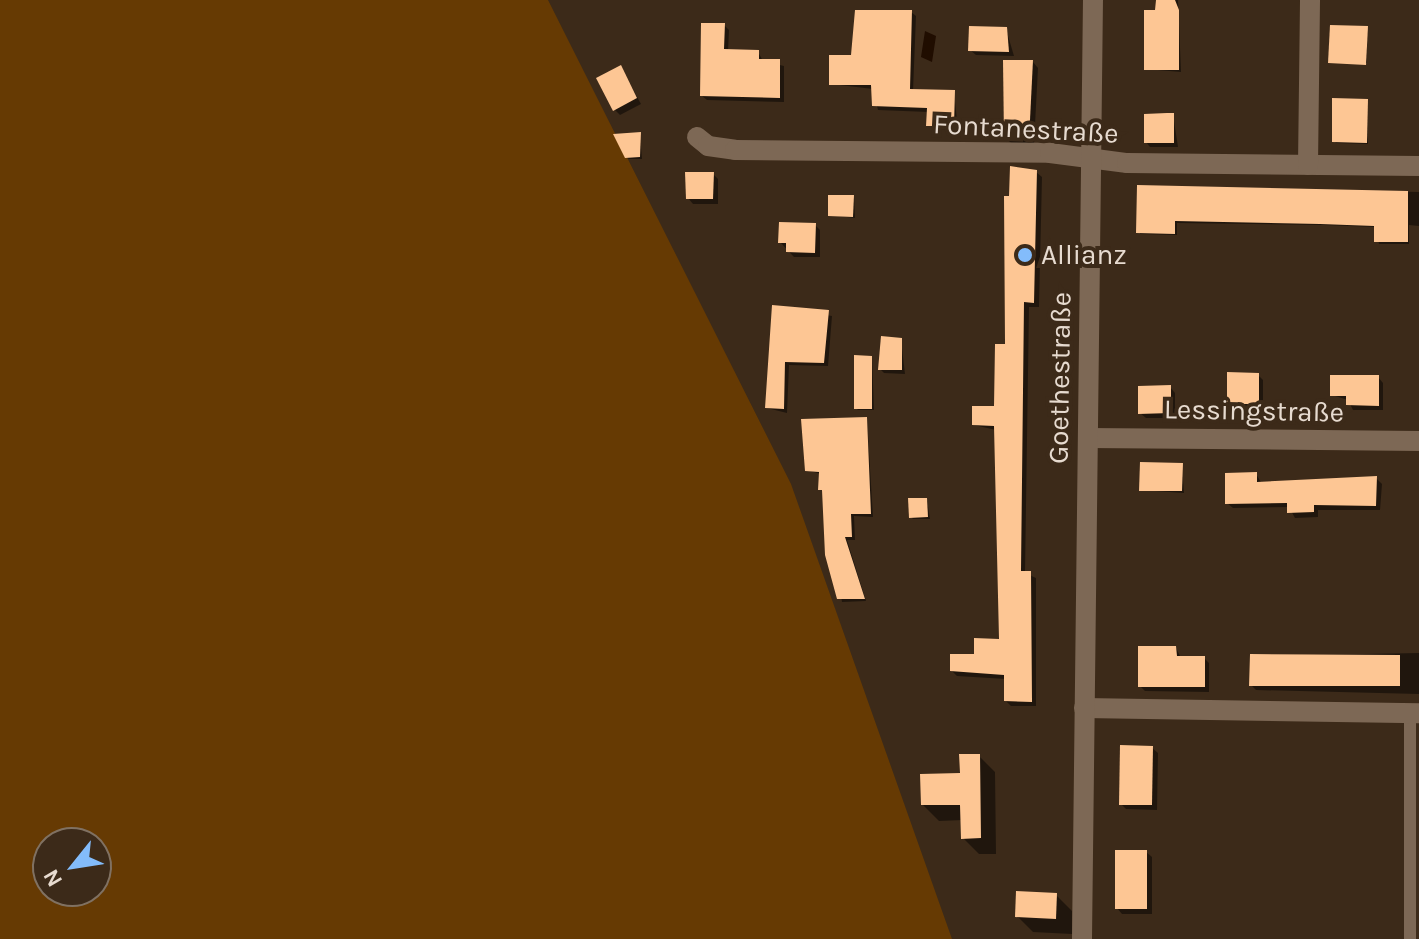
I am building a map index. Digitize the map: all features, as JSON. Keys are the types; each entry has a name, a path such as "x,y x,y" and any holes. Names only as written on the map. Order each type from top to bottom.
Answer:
{"street":[{"name":"Goethestraße","path":"1082,939 1093,0"},
{"path":"1308,165 1310,0"},
{"name":"Fontanestraße","path":"697,137 708,146 735,150 1050,153 1090,159 1419,166"},
{"name":"Lessingstraße","path":"1088,438 1419,441"},
{"path":"1084,708 1414,713"}],"lane":[{"path":"1410,939 1414,713"}],"shaded area":[{"path":"0,0 548,0 791,484 952,939 0,939"},
{"path":"925,31 936,36 932,62 921,57"}],"building":[{"path":"1156,0 1175,0 1179,10 1179,70 1144,70 1144,10 1155,10"},
{"path":"855,10 912,10 910,89 955,90 954,126 926,126 927,108 872,106 871,85 829,85 829,55 851,55"},
{"path":"701,23 725,23 724,49 759,50 759,59 780,59 780,98 700,96"},
{"path":"1330,25 1368,26 1366,65 1328,63"},
{"path":"969,26 1007,27 1009,52 968,51"},
{"path":"1003,60 1033,60 1029,140 1004,138"},
{"path":"621,65 637,98 613,111 596,78"},
{"path":"1332,98 1368,99 1367,143 1332,142"},
{"path":"1174,113 1174,143 1144,143 1144,114"},
{"path":"641,132 640,157 625,158 613,134"},
{"path":"1010,166 1037,170 1034,303 1024,302 1021,571 1031,571 1032,702 1004,701 1004,675 950,671 950,654 974,654 974,638 999,639 994,426 972,425 972,406 994,406 995,344 1005,344 1004,196 1009,196"},
{"path":"685,172 714,172 713,199 686,199"},
{"path":"1137,185 1408,191 1408,242 1374,242 1374,226 1320,224 1175,221 1175,234 1136,233"},
{"path":"828,195 854,195 853,217 828,216"},
{"path":"779,222 816,223 815,253 786,252 786,243 778,243"},
{"path":"772,305 829,310 824,363 785,362 784,409 765,408"},
{"path":"881,336 902,338 902,370 878,370"},
{"path":"854,355 872,356 872,409 854,409"},
{"path":"1227,372 1259,373 1259,404 1227,404"},
{"path":"1330,375 1379,375 1379,406 1346,405 1346,396 1330,396"},
{"path":"1171,385 1171,413 1138,414 1138,386"},
{"path":"867,417 871,514 851,514 852,537 845,537 865,599 837,599 825,555 819,472 805,471 801,419"},
{"path":"1140,462 1183,463 1182,491 1139,491"},
{"path":"1257,472 1257,482 1377,476 1376,506 1314,505 1314,512 1287,513 1287,503 1225,504 1225,473"},
{"path":"908,498 927,498 928,517 909,518"},
{"path":"1138,646 1176,646 1177,656 1205,656 1205,687 1138,687"},
{"path":"1250,654 1400,655 1400,686 1249,686"},
{"path":"1120,745 1153,746 1152,805 1119,805"},
{"path":"959,754 980,754 981,838 961,839 960,805 921,805 920,774 960,773"},
{"path":"1115,850 1147,850 1147,909 1115,909"},
{"path":"1016,891 1057,893 1056,919 1015,917"}],"place":[{"name":"Allianz","path":"1025,255"}]}
